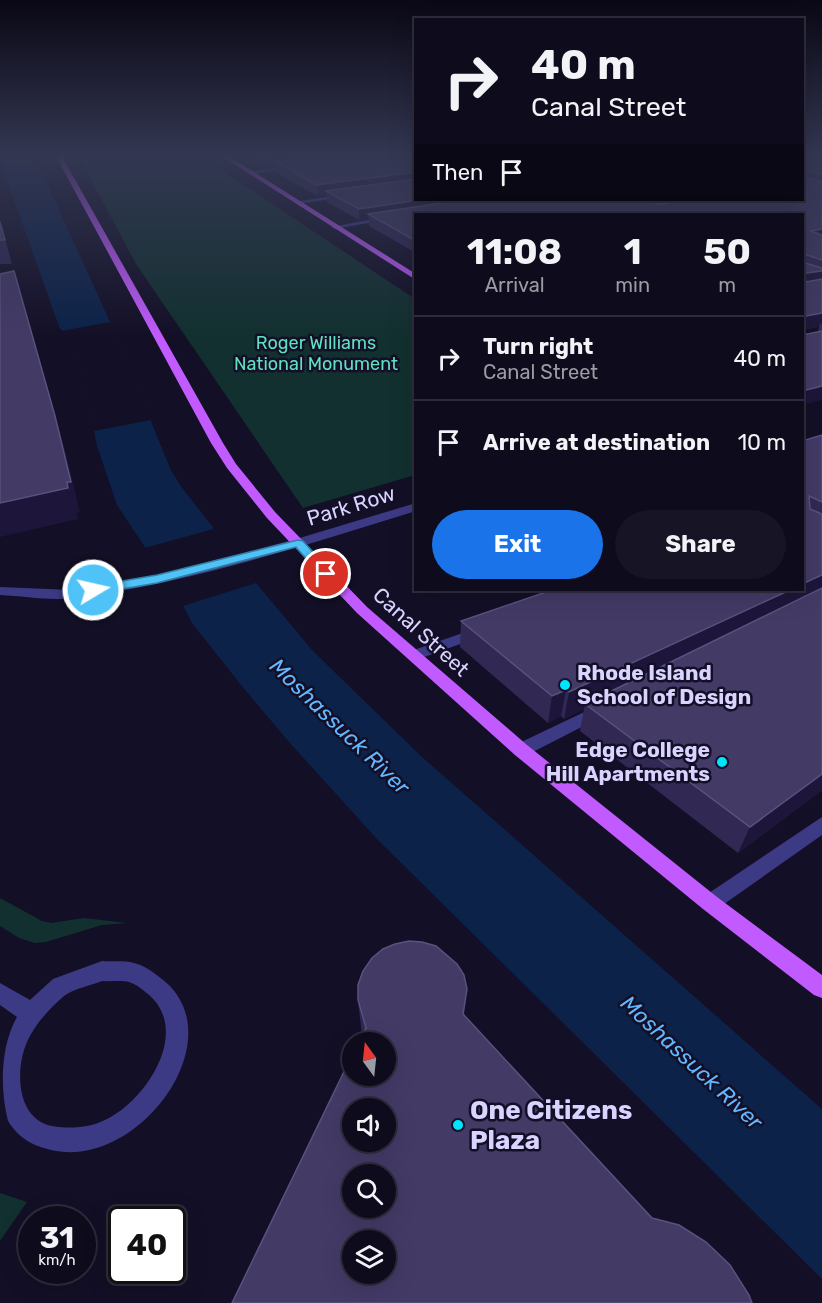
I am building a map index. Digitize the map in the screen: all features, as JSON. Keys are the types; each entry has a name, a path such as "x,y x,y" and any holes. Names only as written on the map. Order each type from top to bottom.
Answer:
{"main road":[{"name":"Canal Street","path":"92,216 231,466 341,590 521,750 710,903 822,988"},
{"path":"318,216 411,272"}],"street":[{"path":"335,227 400,217"},
{"name":"Park Row","path":"0,591 71,594 157,579 298,543 414,508"},
{"path":"416,656 492,628"},
{"path":"521,750 609,706"},
{"path":"710,903 822,825"},
{"path":"102,971 134,973 162,990 174,1012 177,1044 168,1073 148,1104 120,1125 88,1138 71,1141 42,1136 26,1127 7,1097 4,1068 13,1038 30,1013 61,986 102,971"},
{"path":"0,993 30,1013"}],"green space":[{"name":"Roger Williams National Monument","path":"110,216 290,216 414,298 414,475 303,508 136,264"},
{"path":"0,898 42,921 51,923 84,918 127,923 102,925 46,942 35,943 19,938 0,926"},
{"path":"0,1193 27,1202 24,1206 18,1206 18,1215 0,1241"}],"water":[{"name":"Moshassuck River","path":"20,216 62,216 146,401 144,404 170,468 180,485 256,583 313,651 421,756 822,1109 822,1279 376,838 241,685 192,623 180,600 117,505 97,446 79,358 70,336 60,329"}],"pier":[{"path":"110,322 146,401 144,404 151,420 94,431 79,358 70,336 62,331"},
{"path":"217,528 259,582 180,607 141,549"}],"building":[{"path":"371,216 414,216 414,240"},
{"path":"804,216 822,216 822,229 811,231 822,235 822,260 804,254"},
{"path":"0,222 5,240 0,240"},
{"path":"804,254 805,263 822,268 822,271 804,275"},
{"path":"14,271 71,482 67,482 68,488 0,503 0,274"},
{"path":"804,275 806,282 822,279 822,313 804,315"},
{"path":"822,331 822,386 804,390 804,335"},
{"path":"822,435 822,502 809,496 810,509 822,514 822,575 804,583 804,440"},
{"name":"Edge College Hill Apartments","path":"822,588 822,774 750,827 585,704"},
{"name":"Rhode Island School of Design","path":"549,591 788,591 569,692 566,690 552,696 461,621"},
{"name":"One Citizens Plaza","path":"409,941 422,942 436,946 457,964 464,975 467,989 463,1014 652,1218 679,1225 706,1242 730,1265 752,1303 232,1303 342,1076 342,1086 396,1086 396,1032 364,1032 366,1028 358,1000 358,985 363,971 372,958 383,949"}],"place":[{"name":"Rhode Island School of Design","path":"565,685"},
{"name":"Edge College Hill Apartments","path":"722,762"},
{"name":"One Citizens Plaza","path":"458,1125"}],"route":[{"path":"93,590 157,579 298,543 326,574"}]}
